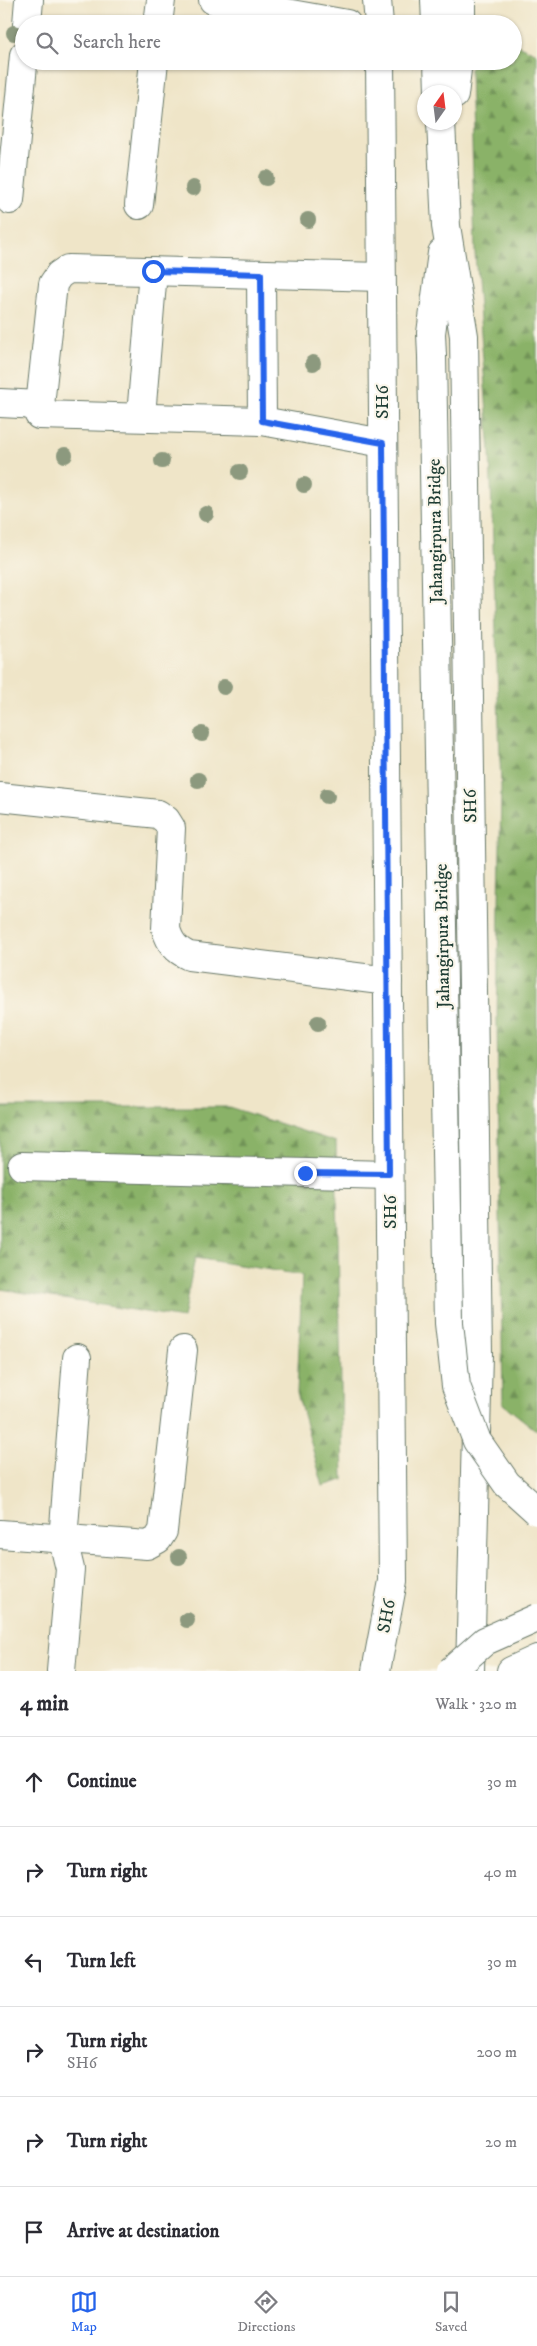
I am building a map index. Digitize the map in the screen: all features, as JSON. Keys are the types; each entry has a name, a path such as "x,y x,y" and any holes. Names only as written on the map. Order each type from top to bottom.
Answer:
{"main road":[{"path":"28,15 29,0"},
{"path":"159,15 161,0"},
{"path":"213,0 337,15"},
{"path":"378,0 379,15"},
{"path":"435,0 436,15"},
{"path":"461,0 461,15"},
{"path":"10,200 23,70"},
{"path":"139,205 153,70"},
{"name":"SH6","path":"376,1671 393,1581 380,70"},
{"path":"438,70 439,85"},
{"path":"455,85 457,70"},
{"name":"SH6","path":"441,130 446,226 464,346 478,1354 470,1671"},
{"name":"Jahangirpura Bridge","path":"446,226 432,345 449,1323 456,1386 477,1441 507,1484 537,1511"},
{"path":"381,277 68,269 58,274 53,284 39,415 141,416 262,421 383,443"},
{"path":"141,416 153,271"},
{"path":"261,274 262,421"},
{"path":"0,403 40,405"},
{"path":"0,797 158,814 166,820 171,828 166,929 169,942 184,954 388,981"},
{"path":"22,1166 389,1174"},
{"path":"0,1534 147,1545 158,1539 162,1530 183,1350"},
{"path":"61,1671 70,1569 63,1540 77,1358"},
{"path":"451,1671 485,1642 537,1618"},
{"path":"511,1671 537,1659"}],"green space":[{"path":"522,47 537,54 537,1431 503,1404 497,1022 501,788 490,453 475,253 470,70 522,70"},
{"path":"0,1107 229,1107 336,1142 343,1480 323,1486 297,1393 302,1275 195,1258 183,1318 0,1289"}],"route":[{"path":"153,271 261,274 262,421 383,443 389,1174 305,1173"}]}
